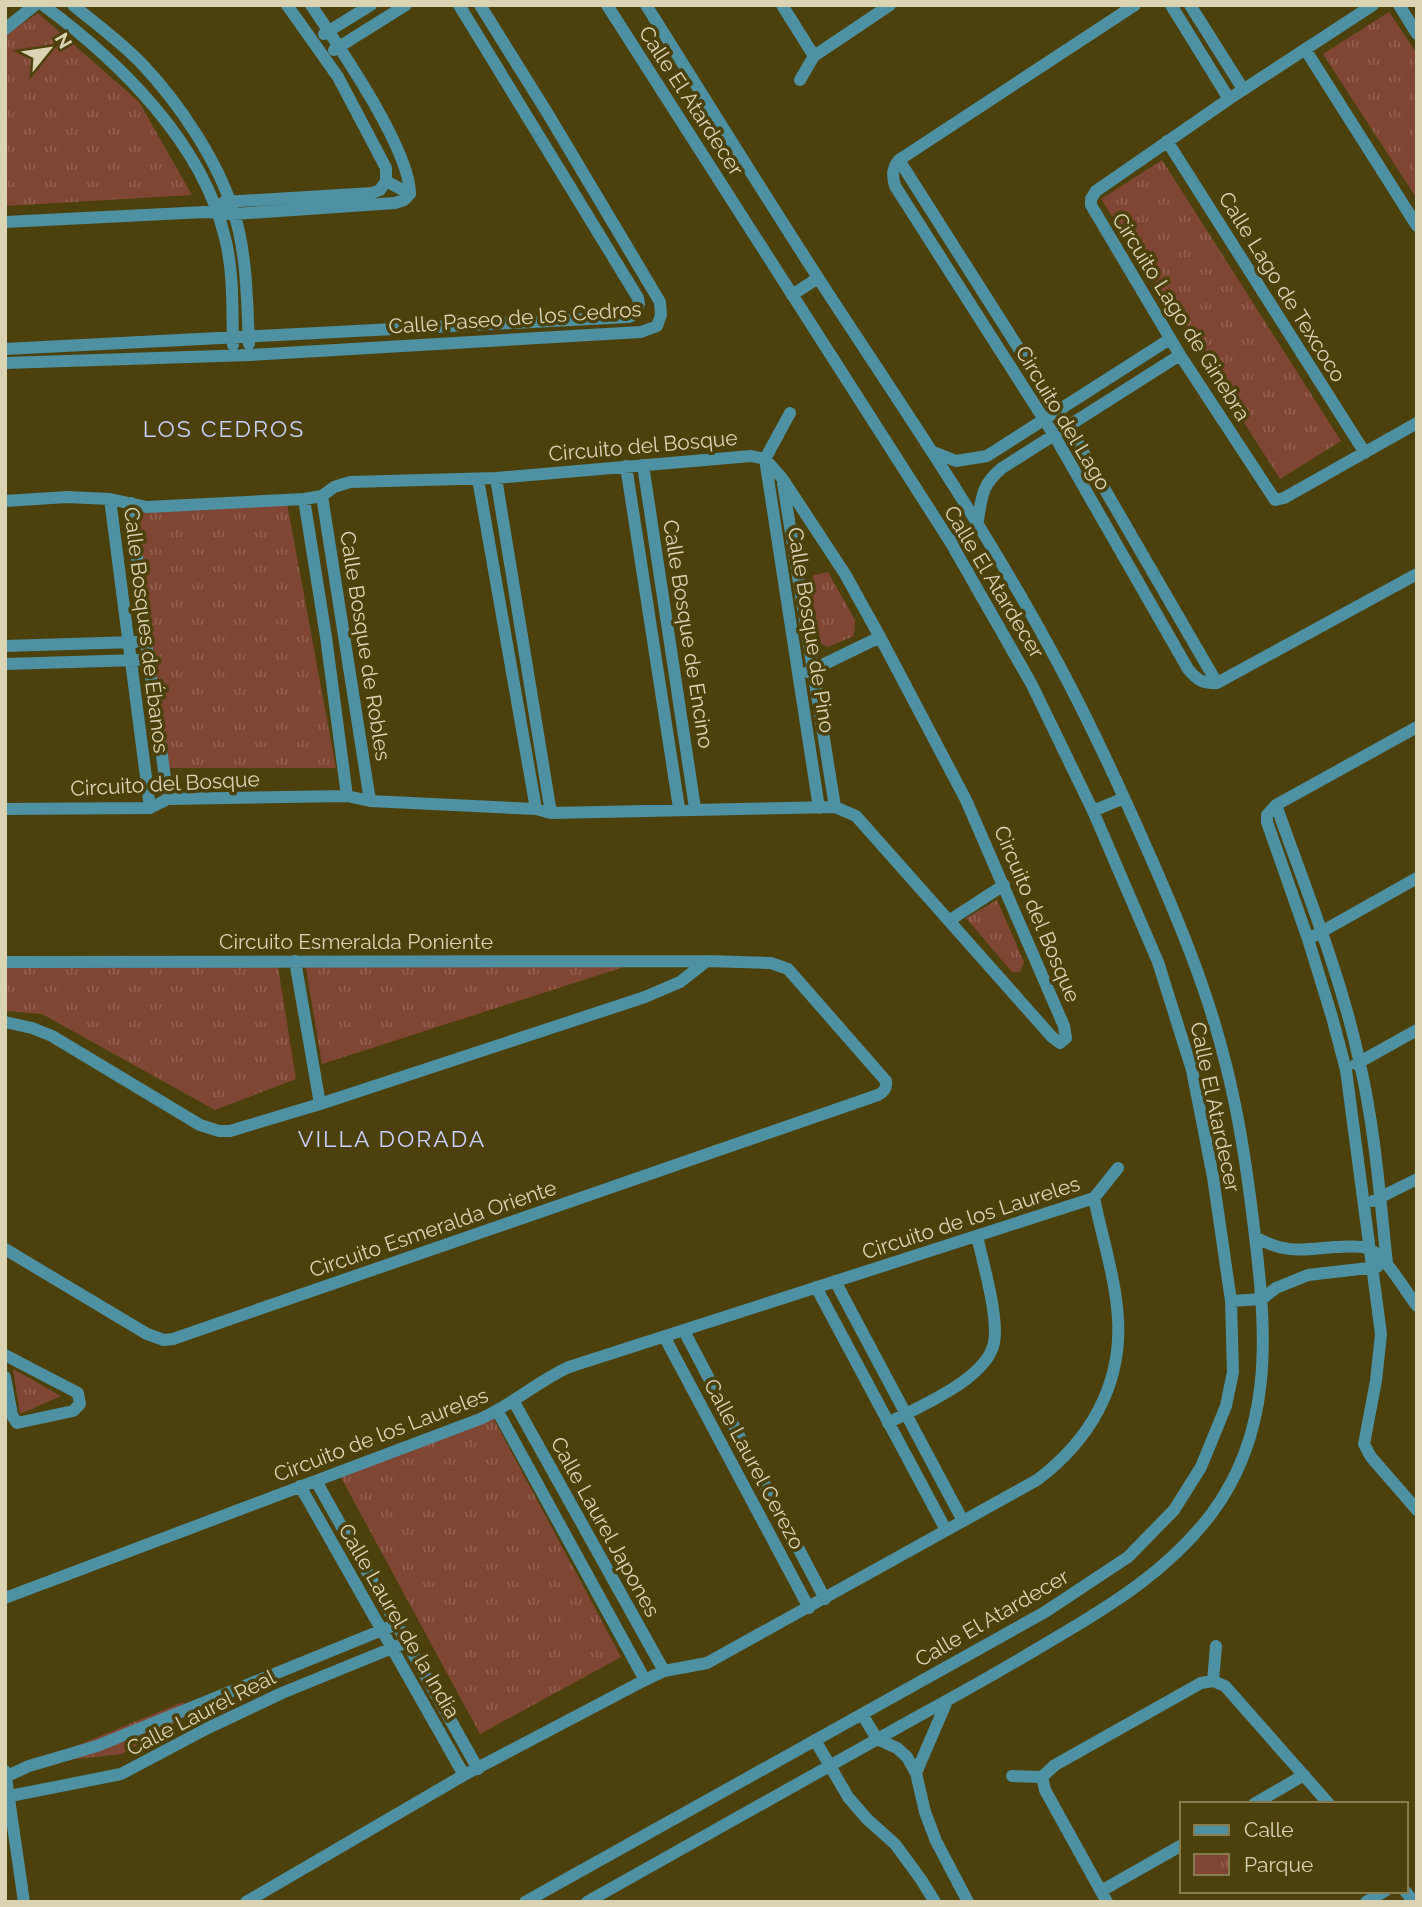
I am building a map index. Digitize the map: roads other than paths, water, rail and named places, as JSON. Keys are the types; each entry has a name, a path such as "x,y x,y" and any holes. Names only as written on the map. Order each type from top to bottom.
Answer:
{"street":[{"path":"5,29 35,5"},
{"path":"73,5 129,52 157,82 185,118 220,177 232,208 245,277 250,355"},
{"path":"5,222 212,210 380,190 387,181 386,168 325,56 287,5"},
{"path":"311,5 340,47 392,138 406,172 410,194"},
{"path":"314,40 372,5"},
{"path":"325,56 406,5"},
{"name":"Calle Paseo de los Cedros","path":"5,349 629,317 638,310 638,298 459,5"},
{"name":"Calle Paseo de los Cedros","path":"5,363 233,356 641,332 657,326 662,309 660,302 480,5"},
{"name":"Calle El Atardecer","path":"525,1902 1045,1612 1128,1557 1174,1510 1201,1467 1226,1406 1233,1372 1231,1301 1213,1177 1192,1070 1158,962 1093,811 1032,685 951,543 607,5"},
{"name":"Calle El Atardecer","path":"587,1902 1013,1664 1116,1602 1156,1573 1199,1529 1218,1505 1235,1474 1258,1410 1264,1359 1262,1299 1255,1237 1226,1066 1214,1022 1163,886 1124,798 1053,654 977,526 646,5"},
{"path":"782,5 814,56"},
{"path":"800,80 814,56 890,5"},
{"path":"900,160 1135,5"},
{"path":"1171,5 1229,99"},
{"path":"1190,5 1244,89"},
{"name":"Circuito Lago de Ginebra","path":"1373,5 1167,141 1096,191 1091,200 1094,213 1170,339 1275,500 1284,498 1417,423"},
{"path":"1399,5 1417,34"},
{"path":"53,8 140,89 170,127 200,175 225,238 230,269 233,356"},
{"path":"1305,50 1417,226"},
{"path":"117,67 129,52"},
{"path":"531,122 548,114"},
{"path":"170,127 185,118"},
{"name":"Calle Lago de Texcoco","path":"1167,141 1364,453"},
{"name":"Circuito del Lago","path":"900,160 1058,410 1217,683 1207,684 1200,681 1188,669 1054,435 895,186 894,166 900,160"},
{"path":"387,181 410,194"},
{"path":"232,208 395,203 410,194"},
{"path":"792,295 818,278"},
{"path":"638,310 659,321"},
{"path":"444,326 445,343"},
{"path":"931,451 956,461 987,456 1170,339"},
{"path":"951,543 977,526 984,489 989,479 1180,355"},
{"path":"765,459 790,413"},
{"name":"Circuito del Bosque","path":"5,501 67,497 110,499 147,507 304,499 322,496 334,487 350,482 478,479 751,456 765,459 782,478 845,574 966,800 1064,1026 1066,1038 1064,1041 1057,1041 1052,1037 856,816 835,807 679,808 551,813 536,809 370,801 347,796 168,799 150,808 5,809"},
{"name":"Calle Bosque de Pino","path":"765,459 818,808"},
{"name":"Calle Bosque de Encino","path":"643,465 695,808"},
{"name":"Calle Bosque de Encino","path":"626,466 679,808"},
{"path":"496,478 551,813"},
{"name":"Calle Bosque de Pino","path":"782,478 835,807"},
{"path":"478,479 536,809"},
{"name":"Calle Bosque de Robles","path":"322,496 370,801"},
{"name":"Calle Bosques de Ébanos","path":"110,499 150,808"},
{"name":"Calle Bosque de Robles","path":"304,499 347,796"},
{"name":"Calle Bosques de Ébanos","path":"131,503 146,642 168,799"},
{"path":"1217,683 1417,574"},
{"path":"652,634 668,631"},
{"path":"326,637 344,636"},
{"path":"798,677 880,637"},
{"path":"506,641 523,639"},
{"path":"5,646 146,642"},
{"path":"5,664 149,660"},
{"path":"1417,727 1276,805 1267,815 1267,822 1308,939 1346,1070 1381,1334 1378,1371 1364,1444 1371,1457 1417,1510"},
{"path":"1093,811 1124,798"},
{"path":"1276,805 1321,932 1360,1062 1387,1264"},
{"path":"1308,939 1417,878"},
{"path":"950,920 1004,885"},
{"path":"296,961 320,1104"},
{"path":"5,1022 52,1036 210,1129 219,1131 240,1129 320,1104 645,997 680,982 707,961"},
{"name":"Circuito Esmeralda Poniente","path":"5,962 772,963 783,966 887,1081 886,1089"},
{"path":"1346,1070 1417,1030"},
{"name":"Circuito Esmeralda Oriente","path":"5,1250 146,1334 164,1340 173,1339 878,1095 886,1089"},
{"path":"1094,1198 1118,1168"},
{"path":"1364,1206 1417,1178"},
{"name":"Circuito de los Laureles","path":"5,1598 498,1412 554,1374 569,1367 1094,1198 1118,1318 1116,1357 1107,1394 1087,1431 1065,1458 1037,1480 809,1608 707,1663 664,1671 645,1680 464,1775 246,1902"},
{"path":"888,1423 976,1373 990,1354 995,1342 995,1324 977,1236"},
{"path":"1255,1237 1275,1248 1292,1251 1349,1246 1368,1248 1387,1264 1417,1306"},
{"path":"1231,1301 1262,1299 1276,1287 1308,1275 1371,1269 1387,1264"},
{"path":"835,1281 962,1521"},
{"path":"816,1287 946,1530"},
{"name":"Calle Laurel Cerezo","path":"684,1331 825,1599"},
{"name":"Calle Laurel Cerezo","path":"665,1338 809,1608"},
{"path":"5,1355 74,1391 80,1398 80,1404 73,1411 18,1423 12,1415 5,1377"},
{"name":"Calle Laurel Japones","path":"514,1402 664,1671"},
{"name":"Calle Laurel Japones","path":"498,1412 645,1680"},
{"path":"736,1472 753,1462"},
{"name":"Calle Laurel de la India","path":"316,1481 478,1769"},
{"name":"Calle Laurel de la India","path":"300,1486 464,1775"},
{"path":"570,1544 588,1536"},
{"name":"Calle Laurel Real","path":"6,1775 97,1746 397,1624"},
{"name":"Calle Laurel Real","path":"7,1797 121,1774 208,1728 299,1685 407,1642"},
{"path":"1213,1681 1216,1646"},
{"path":"1012,1776 1042,1777 1055,1765 1201,1683 1213,1681 1226,1686 1327,1802"},
{"path":"916,1773 947,1700"},
{"path":"197,1705 208,1728"},
{"path":"862,1714 877,1739 897,1748 907,1757 916,1773 925,1812 936,1841 968,1902"},
{"path":"815,1740 848,1797 867,1819 895,1844 934,1902"},
{"path":"6,1775 24,1902"},
{"path":"1257,1802 1304,1775"},
{"path":"1042,1777 1045,1790 1104,1897 1180,1846"},
{"path":"1366,1902 1382,1893"}],"district":[{"name":"LOS CEDROS","path":"224,429"},
{"name":"VILLA DORADA","path":"392,1139"}]}
